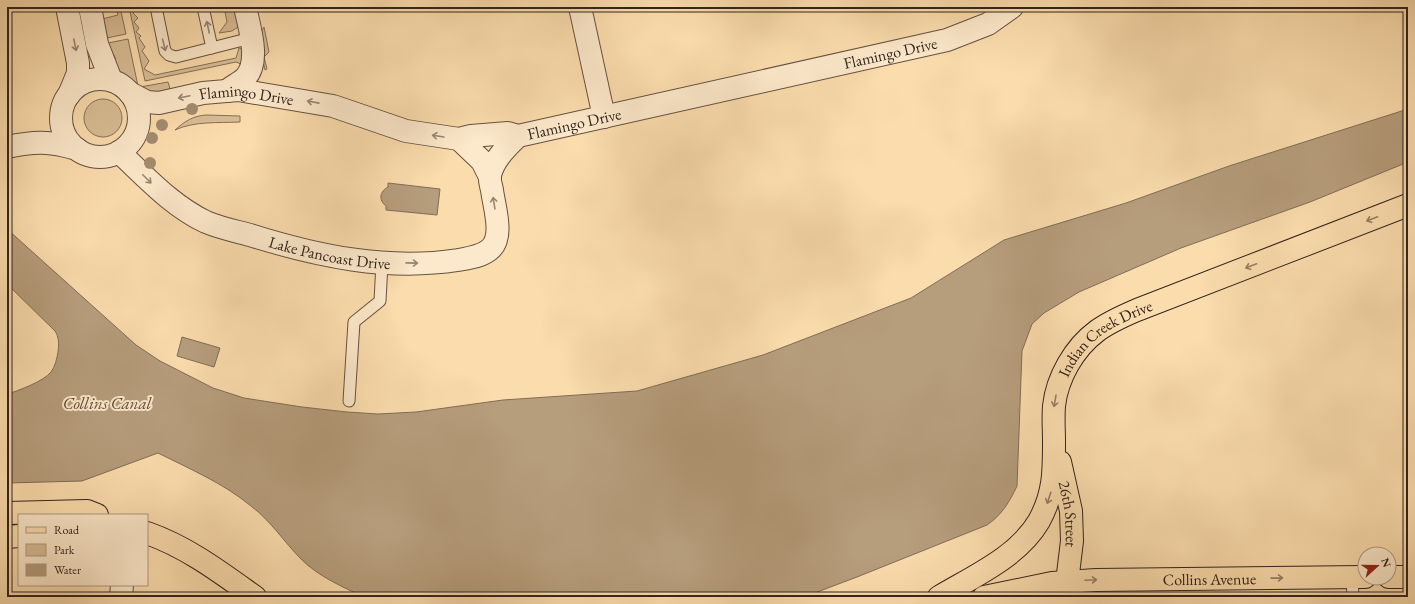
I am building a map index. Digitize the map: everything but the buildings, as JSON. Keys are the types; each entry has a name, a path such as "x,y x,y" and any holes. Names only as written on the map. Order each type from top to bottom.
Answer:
{"main road":[{"name":"Indian Creek Drive","path":"939,597 1004,558 1023,542 1036,526 1047,504 1053,484 1056,398 1067,367 1080,347 1095,332 1137,310 1408,205"},
{"name":"26th Street","path":"1054,432 1071,511 1072,541 1066,589"},
{"path":"7,513 87,511 94,514"},
{"path":"148,533 197,556 254,597"},
{"path":"7,537 18,536"},
{"path":"1397,577 1408,577"},
{"name":"Collins Avenue","path":"984,597 1037,586 1066,589 1123,579 1357,584"}],"street":[{"path":"67,7 78,63 78,73 61,115 63,129 68,140 77,149"},
{"path":"90,7 97,44 111,80"},
{"path":"227,91 245,78 250,70 253,59 251,38 245,7"},
{"path":"580,7 604,117"},
{"name":"Flamingo Drive","path":"130,93 147,102 159,103 202,93 238,90 334,106 406,131 459,139 471,136 508,133 518,136 947,40 988,24 1012,7"},
{"path":"99,79 111,80 123,86 130,93 137,104 139,112 139,125 136,134 129,145 120,152 109,156 102,157 88,155 77,149 58,144 17,145 51,126 66,100 76,88 86,81 99,79"},
{"name":"Lake Pancoast Drive","path":"490,177 498,156 518,136"},
{"name":"Lake Pancoast Drive","path":"120,152 176,204 206,222 262,239 327,256 382,263 435,264 477,257 490,250 496,242 498,229 490,177 482,161 459,139"},
{"path":"122,586 122,597"}],"lane":[{"path":"156,7 165,51 169,55 176,57 251,38"},
{"path":"204,7 212,48"},
{"path":"349,400 354,322 380,301 382,263"}],"green space":[{"path":"116,7 120,7 126,34 107,38 102,19 118,15"},
{"path":"129,7 132,7 135,10 133,13 138,18 134,22 139,28 136,32 141,36 139,38 145,47 142,51 149,61 144,69 155,75 236,58 239,48 244,50 246,66 236,62 145,81"},
{"path":"224,7 237,7 241,25 232,31 219,33 227,22"},
{"path":"264,27 269,52 264,57 267,69 265,70 258,37"},
{"path":"128,39 138,86 140,87 168,82 171,92 154,96 128,81 119,73 116,68 115,57 108,43"},
{"path":"103,99 116,105 122,118 116,131 103,137 90,131 84,118 90,105"},
{"path":"197,116 240,116 240,122 198,124 175,130 182,124"}],"water":[{"name":"Collins Canal","path":"1408,109 1408,162 1310,202 1181,248 1079,292 1044,313 1032,324 1022,351 1017,486 1001,512 987,525 804,597 364,597 331,581 315,571 301,559 265,518 229,490 158,453 82,481 7,483 7,394 18,391 48,375 55,365 59,343 55,331 7,284 7,229 136,345 160,361 213,388 244,398 302,407 378,414 416,412 503,400 637,391 763,355 911,298 1004,240 1126,203 1229,166"},
{"path":"388,183 440,189 437,215 386,210 386,206 383,204 381,196 383,191 388,187"},
{"path":"182,337 220,348 214,367 177,356"}]}
